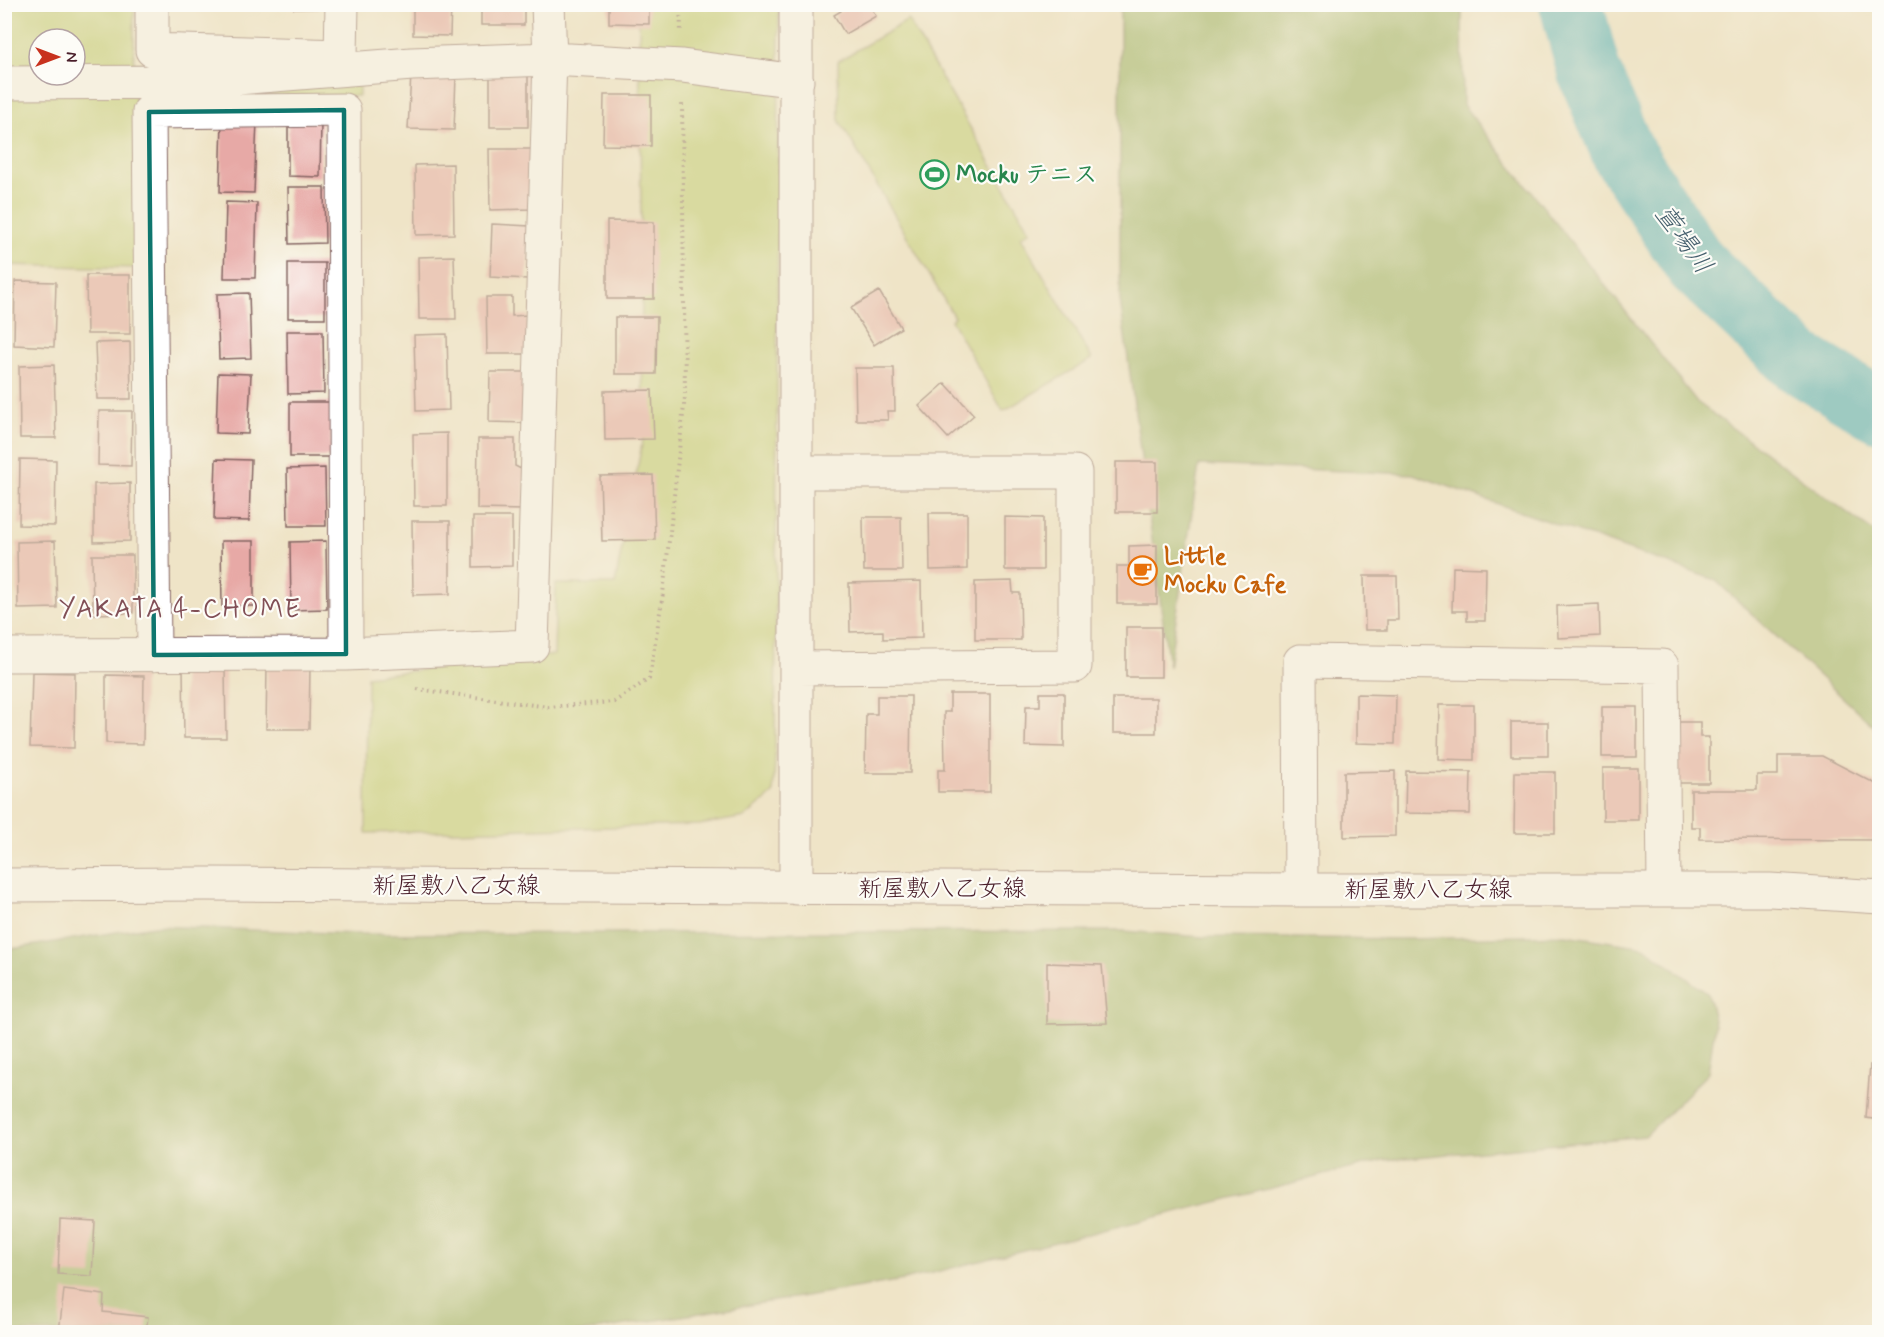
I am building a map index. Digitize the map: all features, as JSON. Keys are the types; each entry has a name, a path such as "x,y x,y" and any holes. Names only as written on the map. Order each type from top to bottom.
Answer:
{"street":[{"path":"152,4 152,50 341,56 342,4"},
{"path":"4,655 346,654 532,646 549,59 548,4"},
{"path":"796,4 796,888"},
{"path":"4,82 188,82 412,64 549,59 682,66 797,81"},
{"path":"154,655 150,112 344,110 346,654"},
{"path":"797,472 1075,472 1075,666 797,668"},
{"path":"1301,890 1300,661 1662,666 1664,890"},
{"name":"新屋敷八乙女線","path":"4,885 1770,890 1880,897"}],"path":[{"path":"408,687 548,707 615,702 649,679 663,594 685,397 680,4"}],"highlighted area":[{"path":"344,110 346,654 154,655 149,112"}],"green space":[{"path":"5,5 134,5 134,64 359,60 359,96 135,95 137,268 5,265"},
{"path":"639,5 779,5 773,794 745,817 699,825 366,833 367,676 554,655 556,584 615,584 643,439"},
{"path":"1120,5 1462,5 1463,105 1697,402 1879,536 1879,731 1715,580 1413,474 1199,465 1169,667 1120,299"},
{"name":"Mocku テニス","path":"908,20 1030,231 1021,237 1092,359 1003,411 951,320 954,317 839,120 838,61"},
{"path":"154,926 359,934 1124,931 1203,937 1410,939 1566,935 1644,947 1708,994 1715,1025 1708,1073 1645,1136 1384,1160 904,1280 583,1332 5,1332 5,950"}],"building":[{"path":"294,4 334,4 334,8 294,9"},
{"path":"413,4 451,4 450,36 413,35"},
{"path":"481,4 524,4 524,25 481,25"},
{"path":"609,4 649,4 649,24 609,23"},
{"path":"837,4 869,4 876,16 845,34 834,15 841,11"},
{"path":"411,74 456,76 454,130 408,129"},
{"path":"490,74 528,74 528,127 490,127"},
{"path":"604,95 651,95 651,146 603,145"},
{"path":"222,120 257,121 254,193 220,192"},
{"path":"288,122 321,122 320,177 288,176"},
{"path":"489,149 531,149 531,209 490,210"},
{"path":"453,164 454,234 416,235 415,165"},
{"path":"288,187 324,187 325,243 289,244"},
{"path":"226,202 257,203 255,278 224,278"},
{"path":"607,221 654,222 654,299 607,299"},
{"path":"492,224 530,226 527,279 490,277"},
{"path":"454,256 456,319 419,319 418,257"},
{"path":"288,263 325,263 325,318 288,318"},
{"path":"86,275 130,275 130,334 87,334"},
{"path":"15,281 56,282 54,347 14,345"},
{"path":"879,291 901,328 874,345 851,308"},
{"path":"249,293 251,358 219,359 217,294"},
{"path":"486,297 512,297 512,316 528,315 528,354 487,354"},
{"path":"615,317 657,317 656,374 615,374"},
{"path":"287,331 323,331 324,393 288,394"},
{"path":"447,334 449,410 416,411 414,335"},
{"path":"130,342 131,399 97,399 95,343"},
{"path":"54,365 56,438 20,438 19,366"},
{"path":"855,368 894,368 895,411 887,411 888,420 856,420"},
{"path":"490,372 527,372 525,423 489,422"},
{"path":"218,373 251,374 248,434 216,433"},
{"path":"945,383 974,415 948,438 919,406"},
{"path":"652,390 654,439 605,440 604,391"},
{"path":"290,402 331,402 331,457 290,457"},
{"path":"99,411 132,411 131,466 98,465"},
{"path":"447,433 447,506 414,506 413,434"},
{"path":"478,439 515,439 515,466 525,471 524,510 477,509"},
{"path":"20,459 56,460 55,526 19,525"},
{"path":"216,459 251,460 249,521 214,520"},
{"path":"1116,462 1157,462 1157,512 1116,512"},
{"path":"325,468 326,526 288,526 287,469"},
{"path":"653,475 655,540 602,541 600,476"},
{"path":"130,483 130,541 94,542 94,484"},
{"path":"929,513 967,513 967,569 930,570"},
{"path":"473,517 512,517 512,566 473,567"},
{"path":"863,517 901,517 902,571 864,571"},
{"path":"1005,517 1043,518 1043,570 1005,570"},
{"path":"412,521 450,521 450,594 413,595"},
{"path":"55,541 57,608 18,609 17,542"},
{"path":"221,541 254,541 254,606 222,606"},
{"path":"326,541 327,609 291,610 290,542"},
{"path":"1157,545 1157,604 1117,604 1117,566 1129,566 1129,546"},
{"path":"92,555 133,555 133,613 93,614"},
{"path":"1453,567 1486,568 1485,621 1467,621 1467,611 1452,611"},
{"path":"1364,576 1397,576 1398,620 1387,620 1387,630 1365,630"},
{"path":"921,581 922,638 883,639 883,631 850,632 849,583"},
{"path":"1012,581 1013,593 1020,593 1021,640 975,640 975,582"},
{"path":"1599,604 1600,636 1558,638 1557,606"},
{"path":"1126,627 1161,627 1161,677 1126,677"},
{"path":"267,665 310,666 309,729 266,729"},
{"path":"183,666 225,666 226,738 184,738"},
{"path":"32,672 75,673 74,748 30,747"},
{"path":"106,675 144,676 143,744 106,743"},
{"path":"1040,693 1064,693 1064,747 1025,746 1026,706 1040,706"},
{"path":"950,694 990,694 990,792 938,792 938,770 945,770 944,712 950,712"},
{"path":"1356,694 1396,695 1395,744 1356,743"},
{"path":"877,696 911,696 910,773 865,773 866,714 877,714"},
{"path":"1113,698 1156,698 1156,733 1113,733"},
{"path":"1439,705 1474,705 1474,760 1438,759"},
{"path":"1602,707 1637,707 1637,757 1602,757"},
{"path":"1511,722 1548,722 1548,756 1511,756"},
{"path":"1678,722 1700,722 1700,737 1709,737 1709,783 1677,783"},
{"path":"1778,756 1822,756 1880,786 1880,840 1700,839 1700,827 1691,827 1691,790 1757,790 1757,775 1778,775"},
{"path":"1603,768 1638,768 1638,820 1603,820"},
{"path":"1395,771 1395,836 1344,837 1344,772"},
{"path":"1406,771 1471,772 1470,814 1405,813"},
{"path":"1515,772 1555,772 1555,833 1514,833"},
{"path":"1047,963 1102,965 1107,1023 1047,1024"},
{"path":"1870,1065 1880,1067 1880,1120 1866,1118"},
{"path":"60,1219 95,1221 92,1276 58,1274"},
{"path":"64,1290 104,1295 103,1312 148,1317 146,1332 59,1332"}],"waterway":[{"name":"萱場川","path":"1571,4 1589,72 1624,155 1696,265 1797,361 1880,411"}],"place":[{"name":"Mocku テニス","path":"935,175"},
{"name":"Little Mocku Cafe","path":"1143,571"}],"district":[{"name":"YAKATA 4-CHOME","path":"180,610"}]}
